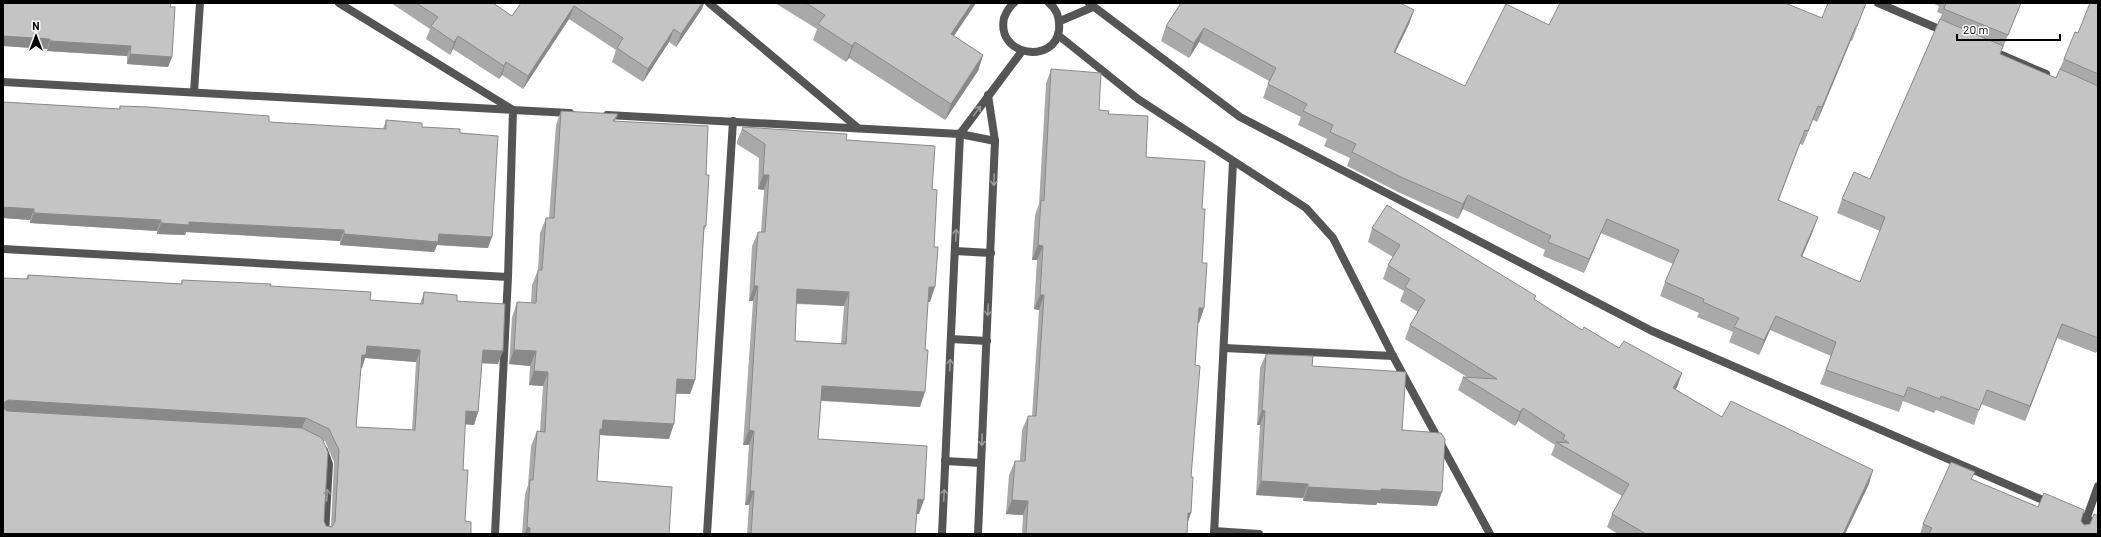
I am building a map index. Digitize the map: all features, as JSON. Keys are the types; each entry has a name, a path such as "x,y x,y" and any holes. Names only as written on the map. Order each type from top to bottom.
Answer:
{"street":[{"path":"194,92 200,3"},
{"path":"339,3 513,110"},
{"path":"709,3 858,128"},
{"path":"1014,3 1005,14 1003,25 1005,36 1012,45 1022,51 1036,52 1049,47 1058,36 1060,21 1055,8 1048,3"},
{"path":"1878,3 1952,34"},
{"path":"1060,21 1091,5 1240,117 1645,328 2098,524"},
{"path":"1058,36 1138,99 1306,208 1333,238 1393,356 1490,534"},
{"path":"1981,46 2054,77"},
{"path":"942,534 960,134 1022,51"},
{"path":"3,82 576,114"},
{"path":"978,534 995,141 988,95"},
{"path":"495,534 508,277 513,110"},
{"path":"599,115 960,134 995,141"},
{"path":"707,534 733,121"},
{"path":"1233,162 1214,532 1259,534"},
{"path":"3,249 508,277"},
{"path":"955,251 990,253"},
{"path":"951,339 987,340"},
{"path":"1224,348 1393,356"},
{"path":"316,443 322,446 329,464 325,534"},
{"path":"945,462 982,463"},
{"path":"2081,534 2098,486"}],"building":[{"path":"3,3 171,3 170,7 175,7 172,57 130,54 131,46 50,41 50,39 3,36"},
{"path":"416,3 493,3 512,16 521,3 702,3 681,34 674,29 648,69 617,48 623,38 574,6 528,76 506,62 504,66 458,36 454,42 431,26 438,17"},
{"path":"806,3 972,3 951,34 983,55 951,104 855,42 852,46 818,24 825,15"},
{"path":"1181,3 1400,3 1414,10 1394,52 1465,86 1506,4 1549,25 1560,3 1785,3 1822,18 1828,3 1866,3 1822,107 1818,106 1808,131 1805,130 1778,200 1818,217 1801,256 1860,282 1885,217 1842,199 1854,172 1870,179 1940,19 2003,46 2000,54 2056,78 2060,69 2098,86 2098,338 2062,324 2030,406 1987,390 1979,410 1941,396 1940,399 1908,387 1904,397 1826,370 1836,342 1776,316 1764,340 1734,327 1739,318 1703,302 1704,299 1665,282 1679,250 1607,219 1589,259 1548,242 1551,236 1468,195 1463,204 1403,178 1352,152 1356,144 1330,132 1333,125 1303,111 1307,104 1268,84 1276,68 1204,28 1194,43 1166,26"},
{"path":"1946,3 2021,3 2008,35 1944,9"},
{"path":"2090,3 2098,3 2098,74 2064,59 2075,32 2078,33"},
{"path":"1051,69 1101,73 1099,110 1109,111 1108,114 1148,116 1146,157 1205,161 1202,209 1205,209 1202,263 1207,263 1204,308 1199,308 1195,365 1200,366 1191,477 1193,477 1191,513 1188,513 1187,534 1026,534 1028,501 1012,500 1015,461 1025,461 1028,416 1036,416 1044,295 1040,295 1043,246 1038,245 1041,200 1044,201"},
{"path":"3,102 120,109 120,106 148,107 269,116 269,122 386,129 386,120 422,123 422,127 460,129 460,133 498,136 492,237 439,234 438,242 344,234 344,230 189,222 189,225 161,223 161,220 34,213 34,209 3,207"},
{"path":"561,111 618,114 613,121 708,126 706,175 709,175 706,226 704,226 695,380 677,379 674,424 603,420 602,429 600,429 597,481 672,487 669,534 530,534 530,528 527,527 530,480 533,480 537,431 545,432 548,372 534,371 536,351 514,350 517,302 536,303 538,270 542,270 546,218 554,218"},
{"path":"743,127 847,134 846,140 935,146 932,189 937,190 934,247 938,247 935,287 929,287 925,350 928,350 925,392 822,386 818,439 927,446 924,500 918,499 915,534 751,534 754,491 750,491 754,431 749,430 758,286 754,286 758,232 765,232 769,175 763,175 765,144 742,129","holes":["797,289 849,292 846,344 795,341"]},
{"path":"1387,205 1536,296 1534,299 1582,330 1584,327 1619,348 1624,341 1682,373 1673,388 1722,417 1731,401 1873,470 1843,534 1646,534 1612,514 1629,484 1556,442 1569,443 1563,439 1565,435 1523,408 1520,412 1463,377 1497,379 1410,325 1425,300 1405,287 1410,279 1388,265 1400,245 1372,228"},
{"path":"28,275 182,284 182,280 271,284 270,286 371,292 370,300 423,304 424,292 457,295 457,301 505,304 503,351 483,350 478,412 466,411 463,470 468,470 465,521 471,522 471,534 3,534 3,408 7,411 302,428 322,438 328,452 324,521 326,526 332,527 335,522 339,450 329,429 306,418 8,400 3,403 3,278 28,279","holes":["367,346 420,350 415,430 356,427 362,355 366,355"]},
{"path":"1266,354 1313,356 1312,366 1406,372 1402,430 1441,433 1445,439 1442,492 1381,489 1381,491 1308,487 1308,484 1261,481 1265,411 1262,410"},
{"path":"1951,462 1975,472 1971,479 2038,507 2044,493 2084,510 2081,521 2084,525 2090,524 2094,514 2098,516 2098,534 1929,534 1932,528 1923,524"}]}
